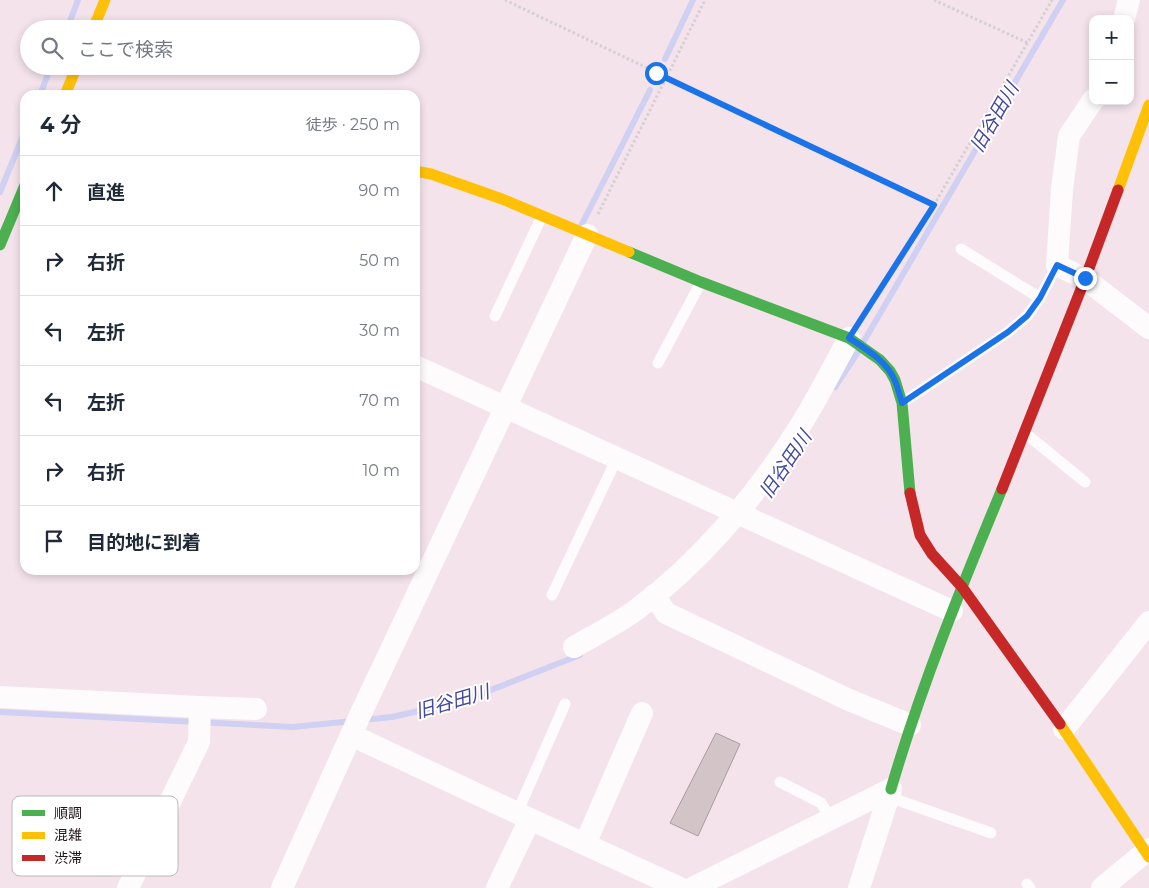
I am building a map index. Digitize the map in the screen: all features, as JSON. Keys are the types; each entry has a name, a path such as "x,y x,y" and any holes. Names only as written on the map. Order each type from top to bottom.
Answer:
{"street":[{"path":"97,20 106,0"},
{"path":"1125,15 1129,0"},
{"path":"67,90 73,75"},
{"path":"859,888 910,725 952,611 1025,433 1149,104"},
{"path":"1090,105 1069,136 1062,189 1057,265 1085,278 1149,328"},
{"path":"420,172 502,199 701,282 849,338 866,349 890,371 895,380 902,403 910,491 920,535 932,554 962,587 1064,729 1148,852 1102,888"},
{"path":"0,245 17,199"},
{"path":"282,888 361,713 587,235"},
{"path":"574,647 635,611 695,558 737,513 759,486 794,436 849,338"},
{"path":"420,368 952,611"},
{"path":"654,595 666,613 847,699 910,725"},
{"path":"1064,729 1149,622"},
{"path":"0,697 256,709"},
{"path":"173,796 199,742 200,707"},
{"path":"585,844 642,713"},
{"path":"351,735 680,888"},
{"path":"692,888 831,818 890,793"},
{"path":"497,888 523,816"},
{"path":"128,888 134,876"}],"lane":[{"path":"494,316 542,216"},
{"path":"961,248 1040,298"},
{"path":"902,403 1008,332 1027,316 1040,298 1057,265"},
{"path":"658,363 701,282"},
{"path":"1025,433 1085,482"},
{"path":"552,595 617,458"},
{"path":"523,816 565,704"},
{"path":"780,782 821,802 831,818"},
{"path":"890,793 991,833"}],"path":[{"path":"505,0 934,205"},
{"path":"587,235 705,0"},
{"path":"934,0 1028,43"},
{"path":"849,338 934,205 1052,0"}],"building":[{"path":"716,733 740,744 698,836 670,823"}],"waterway":[{"path":"70,20 78,0"},
{"path":"665,59 693,0"},
{"name":"旧谷田川","path":"864,341 1063,0"},
{"path":"42,90 48,75"},
{"path":"581,226 650,90"},
{"path":"0,192 20,143"},
{"name":"旧谷田川","path":"835,387 858,352"},
{"name":"旧谷田川","path":"363,720 392,717 463,701 580,655"},
{"path":"0,712 293,727 353,721"}],"traffic: fast":[{"path":"0,245 20,197"},
{"path":"629,252 701,282 849,338 880,360 895,380 902,403 910,493"},
{"path":"891,789 928,675 1002,489"}],"traffic: slow":[{"path":"97,20 105,0"},
{"path":"67,90 73,75"},
{"path":"1118,190 1149,105"},
{"path":"420,172 502,199 629,252"},
{"path":"1060,724 1149,857"}],"traffic: jam":[{"path":"1002,489 1118,190"},
{"path":"910,493 920,535 932,554 962,587 1060,724"}],"route":[{"path":"656,73 934,205 849,338 880,360 890,371 895,380 902,403 1008,332 1027,316 1040,298 1057,265 1085,278"}]}
